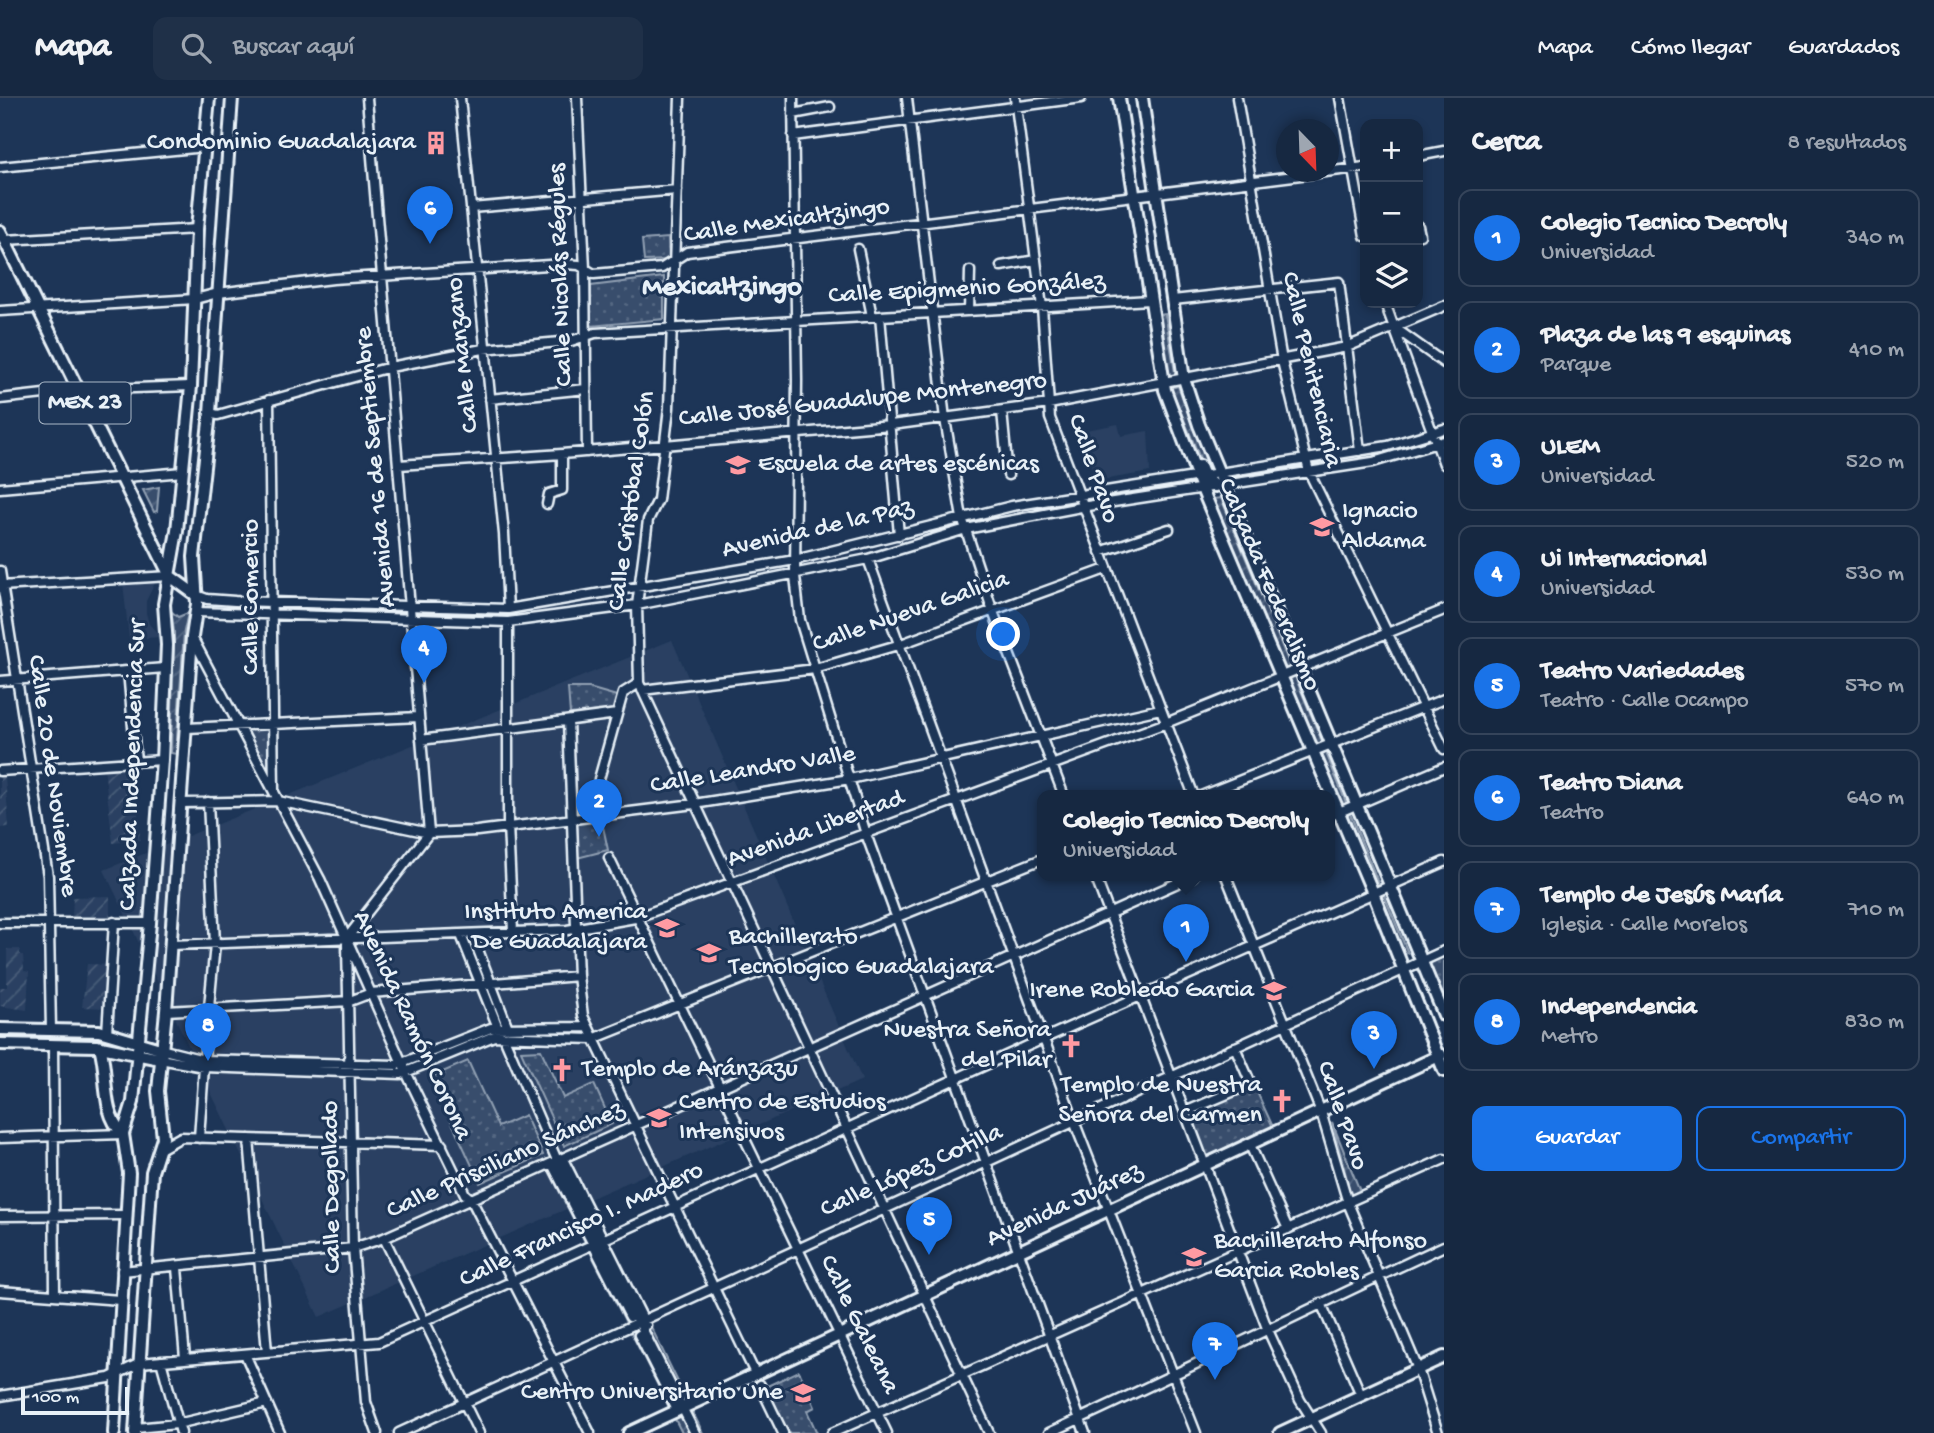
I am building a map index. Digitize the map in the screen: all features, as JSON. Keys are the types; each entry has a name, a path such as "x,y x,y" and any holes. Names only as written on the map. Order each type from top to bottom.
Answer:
{"main road":[{"name":"Calzada Independencia Sur","path":"114,1433 129,1173 123,1134 133,1102 150,923 162,760 164,604 183,472 191,386 197,229 209,98"},
{"name":"Calzada Independencia Sur","path":"135,1431 152,1172 160,1149 160,1054 172,945 192,637 197,612 194,557 210,412 232,98"},
{"name":"Calzada Federalismo","path":"1119,98 1163,386 1314,751 1326,790"},
{"name":"Calzada Federalismo","path":"1142,98 1184,379 1219,481 1444,1015"},
{"name":"MEX 23","path":"2,236 170,576"},
{"path":"1201,480 1219,481"},
{"path":"170,576 196,595"},
{"name":"Calzada Federalismo","path":"1335,816 1373,893 1441,1055 1444,1071"},
{"path":"0,1029 107,1033 139,1042 160,1054"},
{"path":"0,1044 100,1047 137,1055 160,1054"},
{"path":"100,1047 105,1062 106,1102 117,1128 123,1134"},
{"name":"Avenida Juárez","path":"629,1433 1441,1055"},
{"path":"1280,1433 1444,1357"}],"street":[{"name":"Avenida 16 de Septiembre","path":"367,98 429,833"},
{"name":"Calle Manzano","path":"460,98 508,609"},
{"name":"Calle Nicolás Régules","path":"577,98 585,269 583,337 587,452"},
{"name":"Calle Cristóbal Colón","path":"641,687 637,605 649,520 658,500 666,443 673,326 680,98"},
{"path":"793,98 796,320 794,576 800,620 866,834 1085,1433"},
{"path":"907,98 945,419 962,518 992,609 1062,790"},
{"path":"793,136 910,121 1016,102 1082,98"},
{"name":"Calle Penitenciaria","path":"1237,98 1282,361 1309,472 1444,749"},
{"path":"1340,98 1360,211"},
{"name":"Calle Pavo","path":"1016,102 1042,307 1052,425 1081,507 1192,790"},
{"path":"793,114 830,107"},
{"path":"0,167 205,146"},
{"path":"1423,155 1444,151"},
{"name":"Calle Mexicaltzingo","path":"0,311 195,299 218,293 383,276 564,264 594,274 662,268 687,252 1360,168"},
{"path":"471,208 677,190"},
{"path":"2,236 197,229"},
{"path":"858,249 876,316 891,425 899,536"},
{"path":"1001,265 1036,260"},
{"path":"969,311 970,271"},
{"path":"1173,300 1339,282 1360,450"},
{"name":"Calle Epigmenio González","path":"210,412 218,415 390,367 483,349 583,337 595,333 673,326 1150,300"},
{"name":"Calle José Guadalupe Montenegro","path":"399,465 587,452 891,425 1049,404 1163,386 1184,379 1347,347 1444,306"},
{"path":"1387,308 1431,433 1439,443 1444,464"},
{"path":"1395,328 1444,363"},
{"path":"0,399 79,390 191,386"},
{"path":"490,400 586,389"},
{"name":"Calle Comercio","path":"269,400 276,798"},
{"path":"1002,411 1009,475"},
{"path":"1219,481 1305,459 1388,446 1444,429"},
{"path":"1219,481 1373,462 1439,443"},
{"path":"547,504 549,494 562,490 562,454"},
{"path":"0,488 183,472"},
{"name":"Avenida de la Paz","path":"196,595 207,600 508,609 640,589 794,561 962,518 1077,495 1201,480"},
{"name":"Avenida de la Paz","path":"197,612 508,622 637,605 794,576 868,559 966,529 1201,480"},
{"path":"1100,552 1169,530"},
{"path":"868,559 1074,1121 1196,1433"},
{"name":"Calle Nueva Galicia","path":"641,687 815,669 901,644 1106,569"},
{"name":"Calle 20 de Noviembre","path":"0,571 48,876 51,1030"},
{"path":"1,585 170,576"},
{"name":"Avenida Libertad","path":"172,945 578,929 635,918 1166,723 1444,610"},
{"path":"508,622 508,825 513,932"},
{"name":"Avenida Ramón Corona","path":"192,637 320,879 406,1072 590,1433"},
{"path":"0,681 165,668"},
{"path":"128,671 136,761"},
{"path":"598,814 599,779 623,693 641,687 807,1048 989,1433"},
{"path":"1216,790 1444,699"},
{"name":"Calle Leandro Valle","path":"182,803 276,798 429,833 694,804 850,779 1160,709"},
{"path":"421,740 617,714"},
{"path":"187,728 419,716"},
{"path":"568,721 580,1004 587,1027 634,1127 753,1369"},
{"path":"0,771 162,760"},
{"path":"1335,814 1444,767"},
{"path":"199,1138 215,944 208,802"},
{"path":"346,938 429,833"},
{"name":"Calle Galeana","path":"609,858 635,918 887,1433"},
{"path":"160,1054 204,1063 406,1072 494,1036 506,1039 593,1039 1037,861"},
{"name":"Calle Francisco I. Madero","path":"140,1363 379,1342 1045,1038 1444,862"},
{"path":"1097,881 1142,995 1236,1252 1300,1400 1321,1433"},
{"name":"Calle Prisciliano Sánchez","path":"122,1271 177,1268 353,1248 384,1238 1182,881"},
{"name":"Calle Pavo","path":"1228,881 1321,1112 1348,1203 1419,1369 1438,1433"},
{"path":"107,1033 114,922"},
{"path":"0,923 150,923"},
{"path":"472,934 508,1027 506,1039"},
{"path":"461,935 557,1161 695,1433"},
{"name":"Calle Degollado","path":"346,938 350,1001 353,1248 366,1402 377,1433"},
{"name":"Calle López Cotilla","path":"399,1433 1444,951"},
{"path":"166,1011 350,1001 371,993 578,976"},
{"path":"351,1070 402,1063 498,1027 587,1027"},
{"path":"53,1045 55,1295"},
{"path":"1185,1112 1251,1084 1235,1047"},
{"path":"162,1121 165,1128 181,1138"},
{"path":"0,1138 123,1134"},
{"path":"160,1149 181,1138 442,1144"},
{"path":"249,1139 267,1352"},
{"path":"1250,1145 1288,1229"},
{"path":"832,1433 1444,1159"},
{"path":"0,1216 126,1215"},
{"path":"384,1238 479,1433"},
{"path":"1049,1433 1174,1377 1267,1328 1444,1245"},
{"path":"177,1268 185,1358"},
{"path":"0,1291 120,1300"},
{"path":"1321,1303 1361,1395"},
{"path":"246,1354 281,1433"},
{"path":"161,1361 181,1433"},
{"path":"0,1396 116,1375 140,1363"},
{"path":"760,1385 783,1433"},
{"path":"135,1431 161,1429 267,1403"}],"shaded area":[{"path":"668,238 669,260 644,261 642,240"},
{"path":"664,277 664,319 591,326 591,286"},
{"path":"1165,314 1176,378 1168,380 1157,315"},
{"path":"1178,386 1210,472 1206,473 1171,388"},
{"path":"1118,424 1121,436 1148,431 1150,472 1096,481 1081,431"},
{"path":"159,487 157,511 154,512 143,490"},
{"path":"1221,498 1291,668 1283,672 1212,499"},
{"path":"153,579 155,583 146,601 146,613 149,624 161,637 129,639 123,582"},
{"path":"171,611 178,617 188,613 184,631 176,754 171,753 174,631"},
{"path":"672,640 862,1080 319,1317 104,870"},
{"path":"1294,674 1324,746 1315,750 1286,678"},
{"path":"568,688 589,688 620,697 616,709 570,714"},
{"path":"268,727 268,770 265,771 243,728"},
{"path":"1326,753 1347,805 1339,808 1335,790 1332,790 1318,756"},
{"path":"134,765 140,840 113,843 104,767"},
{"path":"5,777 9,827 0,828 0,778"},
{"path":"1349,811 1380,887 1373,890 1342,814"},
{"path":"601,817 608,850 577,858 575,821"},
{"path":"1384,895 1408,953 1400,956 1377,898"},
{"path":"110,896 110,916 72,916 73,897"},
{"path":"7,949 20,949 24,971 29,972 27,1010 0,1006 0,987 7,987"},
{"path":"1444,956 1444,1011 1425,965"},
{"path":"87,964 110,965 107,1008 82,1007"},
{"path":"541,1050 563,1098 594,1084 612,1124 564,1146 521,1051"},
{"path":"468,1061 498,1127 525,1115 543,1155 480,1183 431,1077"},
{"path":"1251,1079 1273,1127 1204,1159 1185,1107"},
{"path":"1332,1122 1360,1191 1348,1196 1345,1188 1348,1183"},
{"path":"569,1159 703,1433 682,1433 548,1169"},
{"path":"799,1371 815,1407 807,1411 817,1433 786,1433 765,1387"}],"place":[{"name":"Condominio Guadalajara","path":"436,143"},
{"name":"Teatro Diana","path":"430,244"},
{"name":"Escuela de artes escénicas","path":"738,465"},
{"name":"Ignacio Aldama","path":"1322,527"},
{"name":"Ui Internacional","path":"424,683"},
{"name":"Plaza de las 9 esquinas","path":"599,837"},
{"name":"Instituto America De Guadalajara","path":"667,928"},
{"name":"Bachillerato Tecnologico Guadalajara","path":"709,953"},
{"name":"Colegio Tecnico Decroly","path":"1186,962"},
{"name":"Irene Robledo Garcia","path":"1274,991"},
{"name":"Nuestra Señora del Pilar","path":"1071,1046"},
{"name":"Independencia","path":"208,1061"},
{"name":"ULEM","path":"1374,1069"},
{"name":"Templo de Aránzazu","path":"562,1070"},
{"name":"Templo de Nuestra Señora del Carmen","path":"1282,1101"},
{"name":"Centro de Estudios Intensivos","path":"659,1118"},
{"name":"Teatro Variedades","path":"929,1255"},
{"name":"Bachillerato Alfonso Garcia Robles","path":"1194,1257"},
{"name":"Templo de Jesús María","path":"1215,1380"},
{"name":"Centro Universitario Une","path":"803,1393"}],"district":[{"name":"Mexicaltzingo","path":"722,288"}]}
